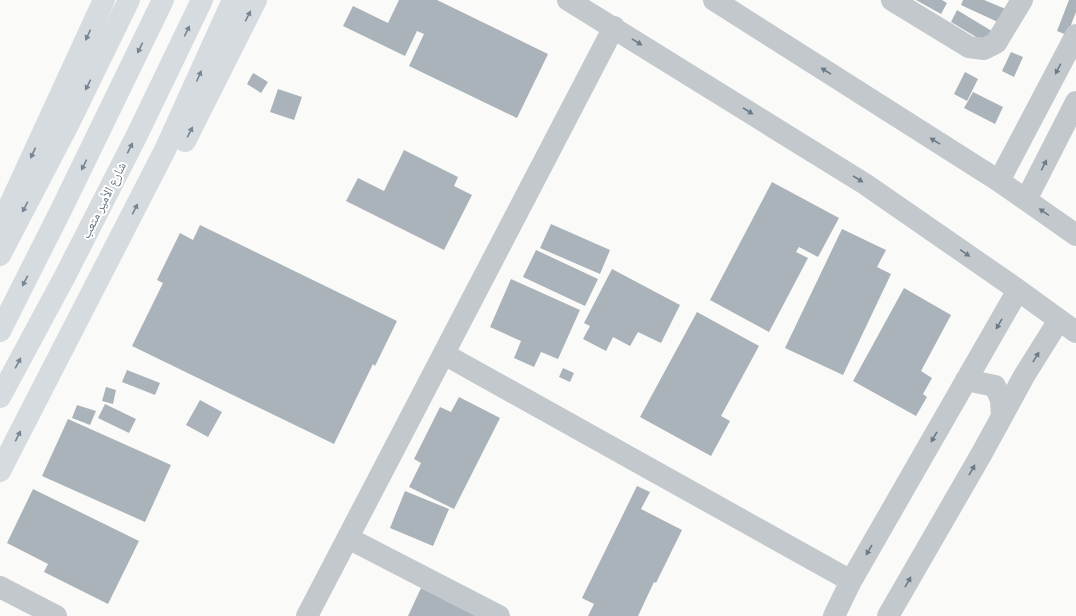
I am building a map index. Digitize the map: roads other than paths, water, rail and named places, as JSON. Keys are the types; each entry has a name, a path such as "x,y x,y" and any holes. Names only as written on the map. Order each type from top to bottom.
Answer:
{"main road":[{"path":"0,225 104,0"},
{"path":"0,255 70,123 130,0"},
{"path":"0,331 62,210 164,0"},
{"name":"شارع الأمير متعب","path":"0,397 64,278 137,135 202,0"},
{"path":"0,471 165,150 233,0"},
{"path":"45,384 143,226 256,0"}],"street":[{"path":"568,0 865,184 1068,326 1024,376 888,616"},
{"path":"714,0 999,181 1076,235"},
{"path":"892,0 969,47 984,49 996,43 1022,0"},
{"path":"307,616 614,28"},
{"path":"999,181 1076,35"},
{"path":"1026,200 1076,102"},
{"path":"834,616 851,582 1018,290"},
{"path":"444,354 851,582"},
{"path":"966,380 995,386 1001,400 1002,416"},
{"path":"348,538 499,616"},
{"path":"0,587 56,616"}]}
